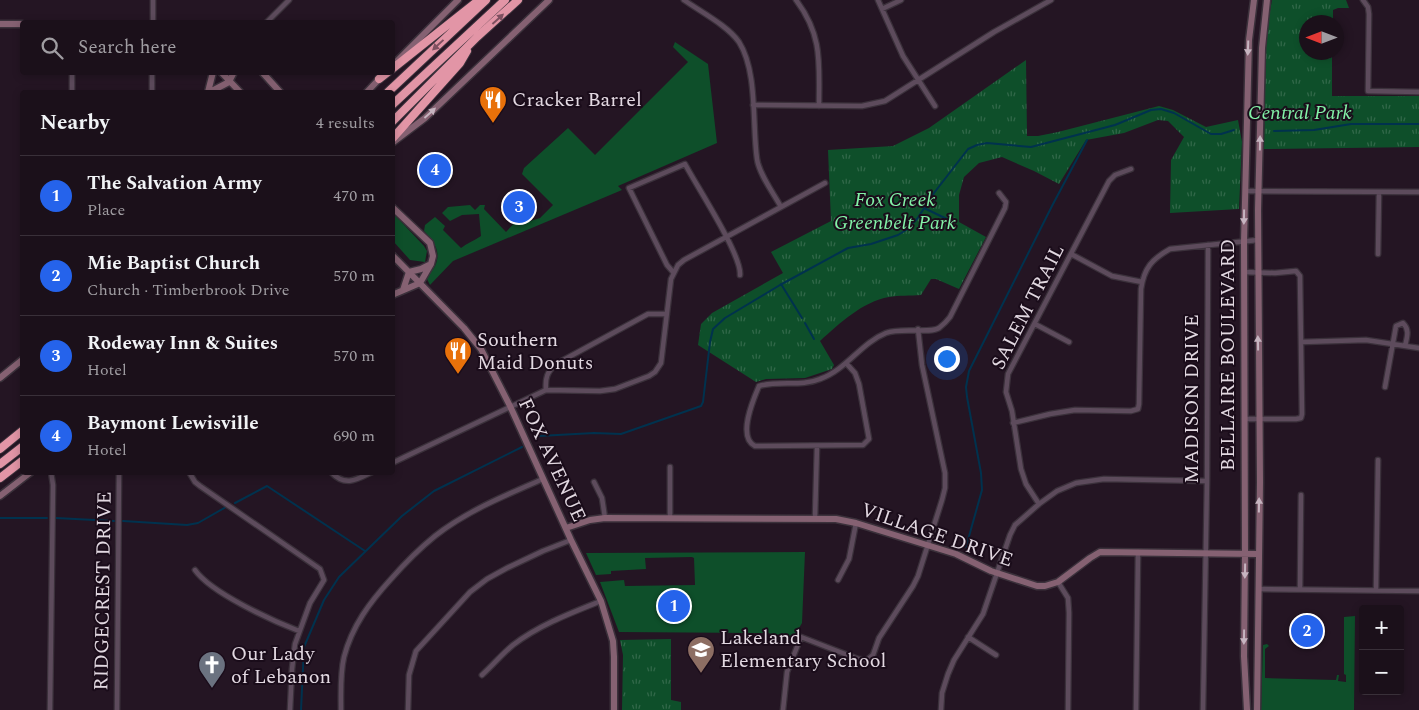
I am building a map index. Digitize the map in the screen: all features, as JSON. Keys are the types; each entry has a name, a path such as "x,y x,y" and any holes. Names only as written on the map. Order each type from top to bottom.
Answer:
{"highway":[{"path":"395,65 479,0"},
{"path":"390,90 486,0"},
{"path":"395,102 505,0"},
{"path":"395,119 477,37 518,0"},
{"path":"395,136 460,62 477,37"},
{"path":"379,79 384,75"},
{"path":"0,449 20,433"},
{"path":"0,464 20,449"},
{"path":"0,478 20,463"}],"main road":[{"path":"395,64 458,0"},
{"path":"395,141 425,118 549,0"},
{"name":"BELLAIRE BOULEVARD","path":"1246,710 1244,656 1244,242 1248,40 1254,0"},
{"name":"BELLAIRE BOULEVARD","path":"1257,710 1258,240 1262,48 1267,0"},
{"path":"0,24 20,24"},
{"path":"210,90 213,75"},
{"path":"224,75 238,90"},
{"path":"213,90 230,82 233,75"},
{"path":"265,75 278,90"},
{"path":"370,90 379,79"},
{"path":"395,210 430,243 432,253 432,264 420,283 395,294"},
{"name":"FOX AVENUE","path":"395,258 464,328 481,349 510,406 601,601 613,641 614,710"},
{"path":"402,291 409,272 432,264"},
{"path":"0,378 20,362"},
{"path":"0,496 27,475"},
{"name":"VILLAGE DRIVE","path":"566,528 604,518 836,519 856,523 961,556 997,573 1037,586 1058,582 1100,552 1258,554"},
{"path":"1244,588 1258,589"}],"street":[{"path":"152,20 153,0"},
{"path":"269,20 289,0"},
{"path":"684,0 728,30 738,41 747,61 753,105 757,161 781,207"},
{"path":"796,0 812,26 818,45 820,58 819,106"},
{"path":"878,0 903,56 935,106"},
{"path":"882,9 901,0"},
{"path":"753,105 862,106 877,104 885,101 994,32 1051,0"},
{"path":"1363,0 1368,7 1369,14 1368,91 1419,92"},
{"path":"72,75 72,90"},
{"path":"152,75 152,90"},
{"path":"673,272 629,188 684,164 726,237 739,266 740,275"},
{"name":"SALEM TRAIL","path":"1039,504 1026,484 1021,468 1006,392 1006,381 1012,366 1109,181 1115,175 1131,169"},
{"path":"395,462 546,390 600,391 615,389 649,376 655,372 661,363 670,279 673,272 684,260 826,184"},
{"path":"1245,192 1419,192"},
{"path":"1378,254 1379,192"},
{"path":"846,363 856,373 859,384 869,439 863,445 755,446 750,444 747,436 748,420 754,398 760,386 766,384 807,383 819,380 833,374 875,338 889,332 939,328 950,317 1006,208 1006,202 999,193"},
{"path":"1013,423 1075,410 1131,411 1138,409 1140,404 1142,282 1146,271 1158,256 1170,249 1258,240"},
{"name":"MADISON DRIVE","path":"1203,710 1207,481 1208,245"},
{"path":"1071,254 1112,276 1142,282"},
{"path":"1244,272 1275,273 1296,271 1300,276 1302,414 1301,418 1244,420"},
{"path":"546,390 545,379 549,371 556,364 648,314 667,314"},
{"path":"1385,387 1396,326 1403,323 1407,327 1408,332 1405,346"},
{"path":"1035,324 1069,342"},
{"path":"783,710 787,672 801,637 858,660 867,660 873,655 879,638 913,586 928,545 945,488 945,473 922,365 918,329"},
{"path":"1301,342 1366,340 1419,348"},
{"path":"815,518 817,446"},
{"path":"1376,590 1378,460"},
{"path":"670,467 670,518"},
{"path":"50,710 51,475"},
{"name":"RIDGECREST DRIVE","path":"117,710 119,475"},
{"path":"192,475 195,482 200,486 320,569 323,575 324,580 318,588 299,631 292,662 290,710"},
{"path":"334,475 341,481 347,482 364,475"},
{"path":"341,710 344,659 349,642 364,611 382,588 413,555 436,535 477,510 543,479"},
{"path":"941,710 942,693 948,674 954,660 983,614 1004,548 1015,525 1039,504 1057,492 1076,483 1104,479 1207,481"},
{"path":"594,482 602,498 604,518"},
{"path":"1300,589 1301,495"},
{"path":"838,580 848,559 856,523"},
{"path":"408,710 409,675 416,651 470,592 487,579 507,568 542,551 571,540"},
{"path":"1136,710 1138,552"},
{"path":"195,570 201,579 242,604 275,622 299,631"},
{"path":"1058,582 1068,598 1068,710"},
{"path":"1258,589 1419,591"},
{"path":"482,675 514,645 536,630 552,621 601,601"},
{"path":"968,637 996,655"}],"green space":[{"name":"Central Park","path":"1272,0 1346,0 1349,8 1333,10 1333,15 1299,15 1299,60 1332,60 1332,96 1419,96 1419,147 1264,149 1266,34"},
{"path":"675,42 708,64 717,143 618,186 622,190 453,261 430,285 427,279 435,266 438,256 436,247 424,231 425,225 435,217 445,226 443,230 461,248 481,236 479,214 462,215 450,221 442,213 448,207 470,205 475,210 480,205 485,205 484,209 506,232 518,219 524,223 540,218 553,205 522,174 524,168 568,128 595,155 688,62 673,47"},
{"name":"Fox Creek Greenbelt Park","path":"1026,60 1027,136 1058,132 1159,106 1173,110 1206,127 1238,120 1242,142 1239,209 1170,213 1171,160 1184,137 1168,121 1158,120 1124,133 1086,140 1059,184 1002,157 979,163 964,177 959,195 959,222 986,237 959,289 936,279 931,279 921,295 889,297 861,308 820,341 834,365 832,369 805,378 766,379 756,382 698,345 701,324 712,313 783,273 771,252 831,221 828,150 893,146 929,128"},
{"path":"395,215 427,251 425,262 410,260 395,243"},
{"path":"805,552 802,623 792,640 768,633 619,632 600,582 624,580 625,586 695,585 694,558 645,558 646,569 611,571 611,574 596,575 586,553"},
{"path":"1355,616 1354,710 1261,710 1263,645 1267,644 1269,646 1265,649 1265,678 1336,680 1337,675 1339,675 1338,681 1346,682 1346,675 1344,674 1344,617"},
{"path":"671,639 671,700 681,702 681,710 622,710 623,655 620,640"}],"waterway":[{"path":"535,439 539,436 594,433 621,434 701,406 713,329 725,318 848,248 871,244 898,235 906,230 917,219 934,193 968,149 977,145 987,143 1031,147 1115,125 1151,110 1161,109 1174,113 1211,134 1221,134 1234,130"},
{"path":"1274,131 1314,130 1351,124 1419,124"},
{"path":"966,547 982,490 981,473 967,397 966,387 969,371 1087,140"},
{"path":"924,208 951,221"},
{"path":"781,284 802,318"},
{"path":"805,323 814,339"},
{"path":"301,710 304,647 324,600 339,577 402,516 434,491 522,447"},
{"path":"235,503 267,486 365,551"},
{"path":"123,521 187,525 198,523 226,507"},
{"path":"0,518 47,518"},
{"path":"56,518 114,521"}],"place":[{"name":"Cracker Barrel","path":"493,124"},
{"name":"Baymont Lewisville","path":"435,170"},
{"name":"Rodeway Inn & Suites","path":"519,207"},
{"name":"Southern Maid Donuts","path":"458,375"},
{"name":"The Salvation Army","path":"674,606"},
{"name":"Mie Baptist Church","path":"1307,631"},
{"name":"Lakeland Elementary School","path":"701,674"},
{"name":"Our Lady of Lebanon","path":"212,689"}]}
